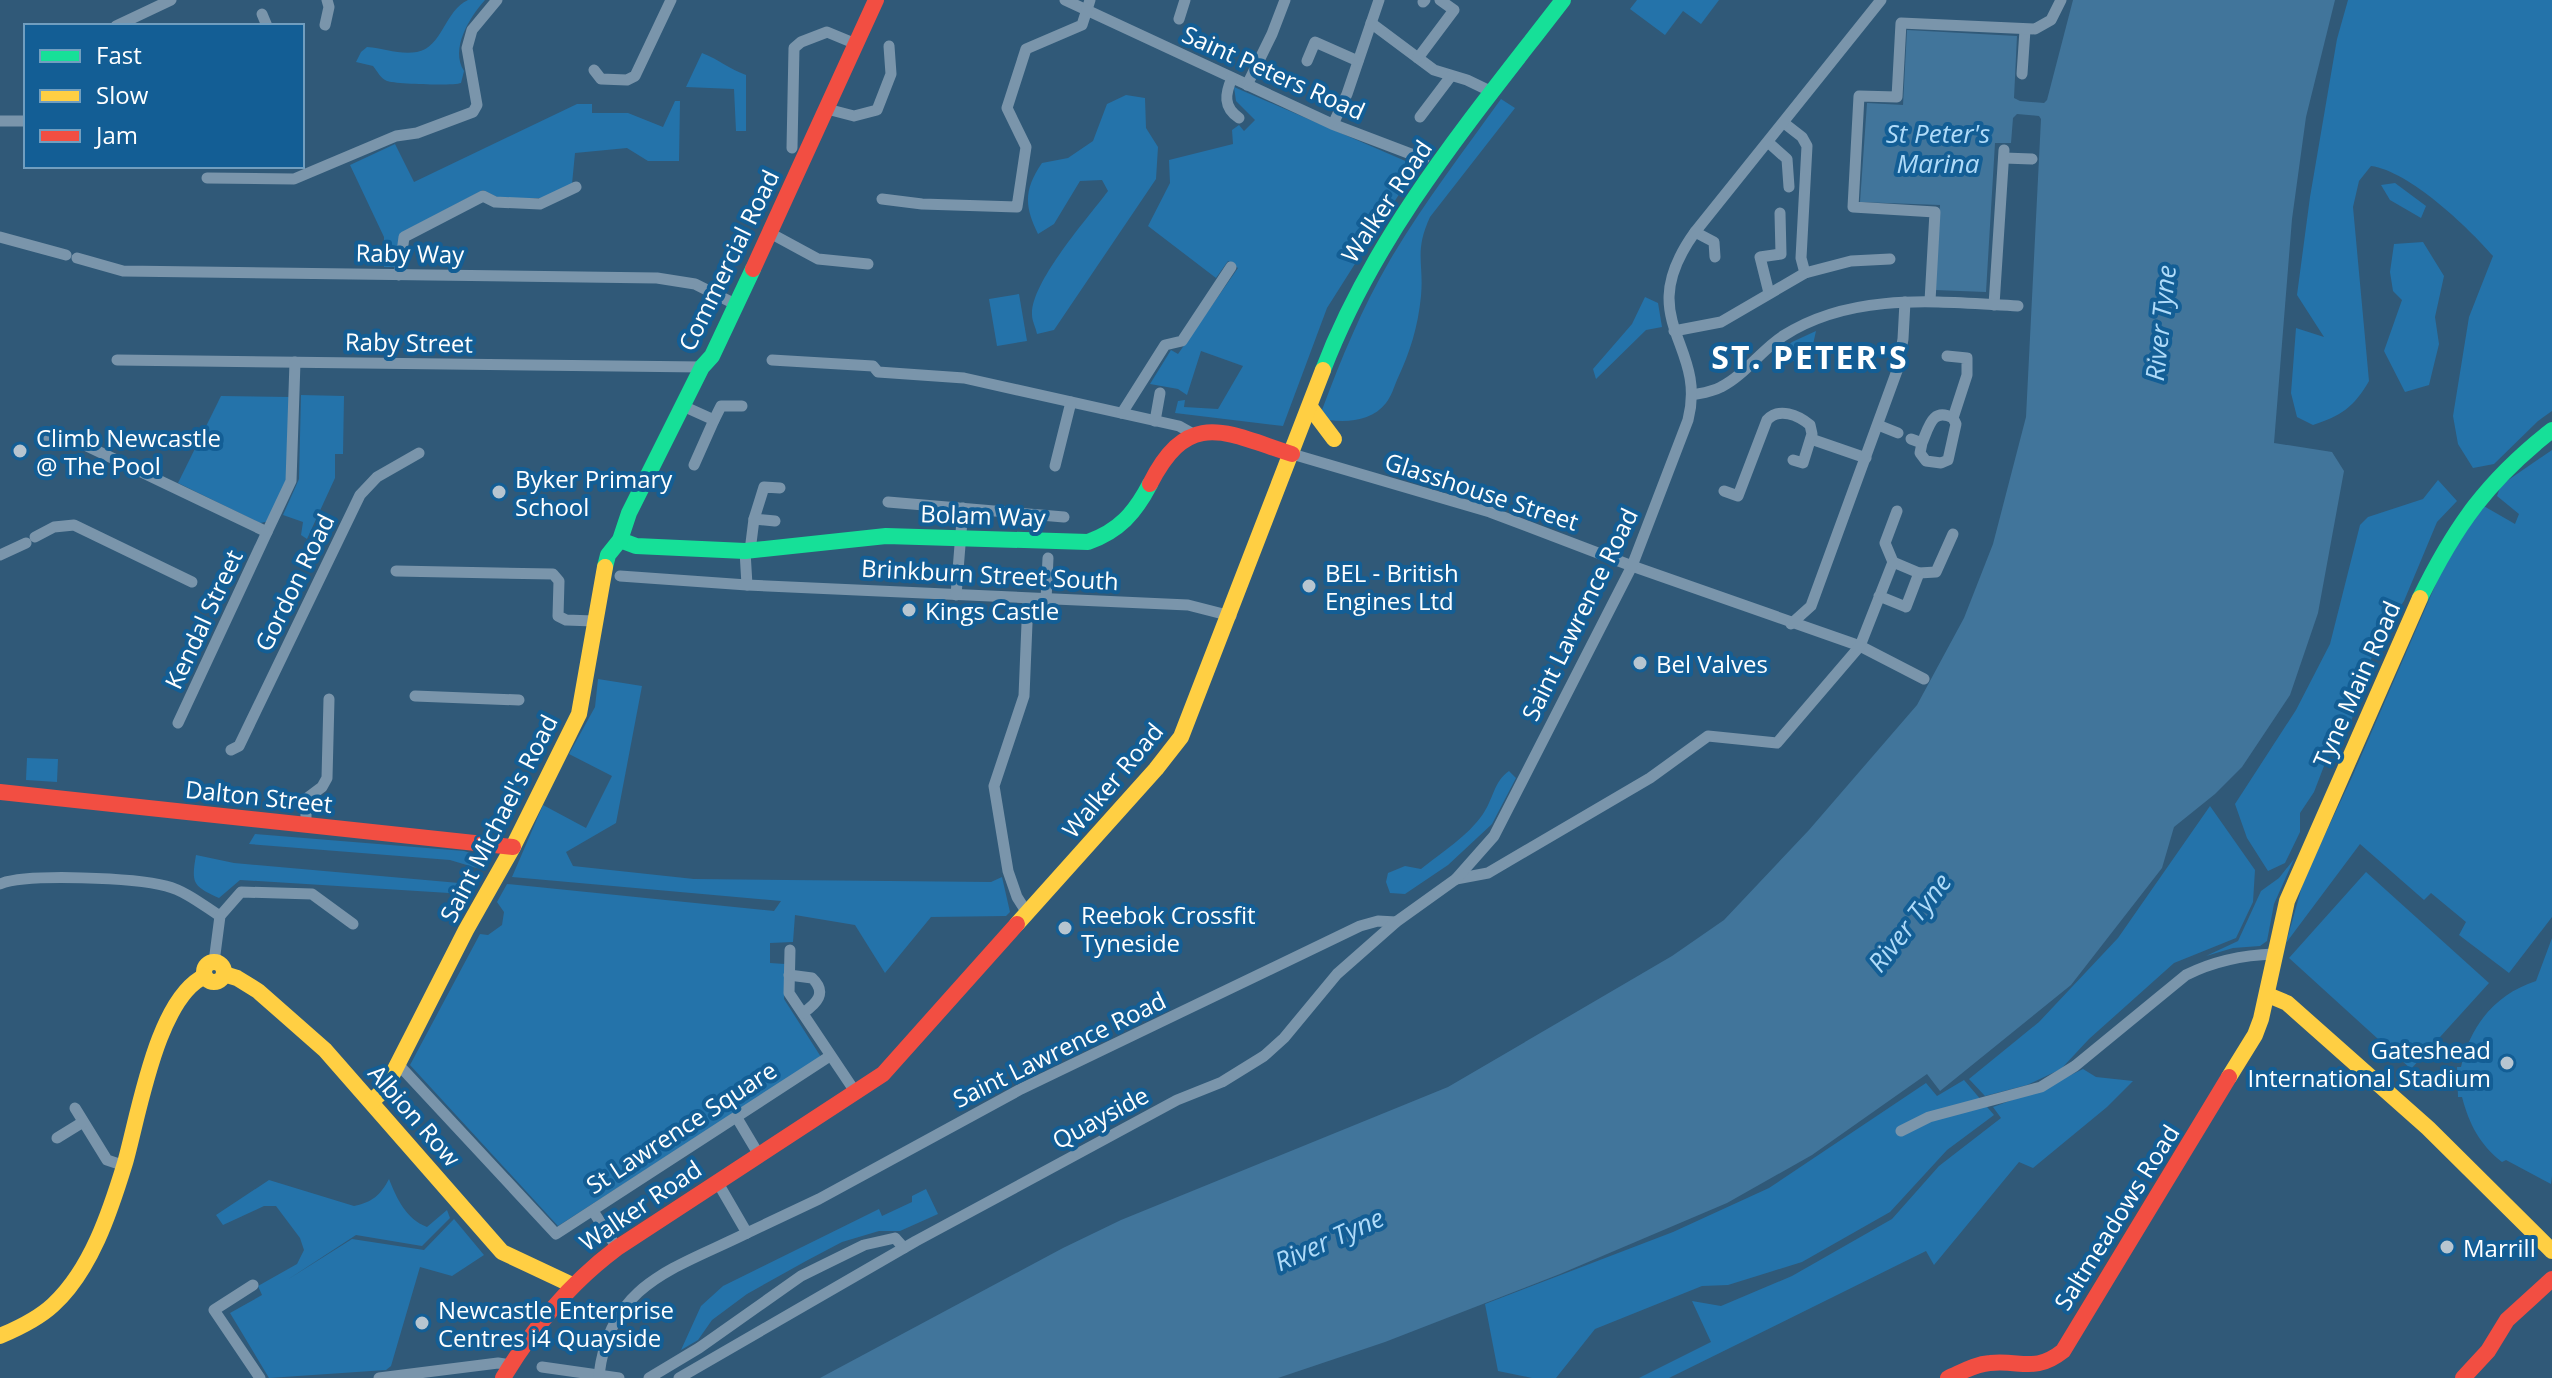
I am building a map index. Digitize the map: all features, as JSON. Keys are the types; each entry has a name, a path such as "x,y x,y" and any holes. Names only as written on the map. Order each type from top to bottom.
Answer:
{"street":[{"path":"120,24 171,0"},
{"path":"325,25 329,7 327,0"},
{"path":"207,178 294,179 396,136 417,133 473,112 477,105 467,48 472,30 497,0"},
{"path":"594,70 601,79 627,80 635,76 671,0"},
{"name":"Commercial Road","path":"620,540 629,513 702,367 712,356 737,305 876,0"},
{"name":"Saint Peters Road","path":"1065,0 1088,5 1232,78 1332,124 1424,159"},
{"path":"1179,19 1185,0"},
{"path":"1247,85 1285,0"},
{"path":"1335,120 1379,0"},
{"path":"1418,58 1454,10 1440,0"},
{"name":"Walker Road","path":"507,1371 546,1313 570,1284 617,1248 883,1074 1156,769 1181,737 1231,616 1338,331 1359,286 1392,230 1563,0"},
{"name":"Saint Lawrence Road","path":"1494,836 1632,566 1688,420 1692,395 1690,379 1668,312 1669,285 1681,253 1881,0"},
{"path":"1930,301 1935,212 1853,207 1859,96 1897,97 1901,23 2025,30 2047,25 2061,0"},
{"path":"882,199 922,204 1017,207 1026,147 1007,108 1026,49 1082,25 1088,5"},
{"path":"1371,23 1434,70 1492,92"},
{"path":"2022,74 2025,30"},
{"path":"792,148 794,48 827,32 856,44"},
{"path":"1307,61 1315,42 1358,61"},
{"path":"827,109 854,116 877,110 891,74 889,46"},
{"path":"1420,117 1451,76"},
{"path":"1232,78 1225,94 1229,111 1239,118"},
{"path":"0,121 24,121"},
{"path":"1784,123 1802,137 1807,146 1801,258 1805,273"},
{"path":"1769,143 1787,159 1789,187"},
{"path":"1994,305 2004,154 2032,159"},
{"path":"399,275 404,237 483,196 495,202 540,204 576,187"},
{"path":"1769,293 1760,257 1781,254 1780,213"},
{"path":"1695,232 1714,242 1715,257"},
{"path":"770,233 818,259 868,264"},
{"name":"Raby Way","path":"0,237 123,271 676,280 695,284 737,305"},
{"path":"1674,331 1721,322 1805,273 1851,261 1890,259"},
{"path":"1122,413 1165,345 1182,341 1231,267"},
{"path":"1692,395 1725,385 1773,342 1808,322 1850,308 1930,301 2018,306"},
{"path":"1791,624 1811,606 1878,425 1901,356 1905,302"},
{"path":"1947,356 1967,358 1967,375 1953,418 1956,424 1948,460 1941,463 1926,461 1916,441 1935,416 1944,413 1953,418"},
{"name":"Raby Street","path":"117,360 702,367"},
{"path":"772,360 873,366 878,372 964,378 1179,426 1195,435 1222,433 1292,454"},
{"name":"Kendal Street","path":"178,723 291,481 295,362"},
{"path":"1155,421 1160,393"},
{"path":"1055,466 1071,402"},
{"path":"683,406 714,420"},
{"path":"694,465 721,406 742,406"},
{"path":"1310,407 1334,439"},
{"path":"1724,491 1742,497 1770,416 1782,413 1807,422 1812,429 1803,463 1793,460"},
{"path":"1878,425 1898,433"},
{"name":"Tyne Main Road","path":"2268,995 2287,901 2440,556 2452,533 2494,479 2535,441 2552,430"},
{"path":"40,435 66,436 267,532"},
{"name":"Bolam Way","path":"620,540 636,546 748,551 886,536 1088,542 1108,535 1133,514 1162,458 1195,435"},
{"path":"1811,439 1866,458"},
{"name":"Gordon Road","path":"231,750 239,746 360,495 377,477 419,453"},
{"name":"Glasshouse Street","path":"1292,454 1490,512 1791,624 1860,646 1924,679"},
{"path":"747,585 748,551 764,487 780,488"},
{"path":"888,502 1064,517"},
{"path":"956,595 963,508"},
{"path":"1897,511 1885,543 1893,562 1919,573 1936,572 1953,534"},
{"path":"754,519 775,521"},
{"path":"0,555 54,527 74,525 192,582"},
{"name":"Saint Michael's Road","path":"372,1101 385,1089 513,847 579,714 601,580 608,555 620,540"},
{"path":"1046,600 1048,558"},
{"path":"1456,879 1488,873 1650,778 1708,736 1777,743 1860,646 1893,562"},
{"path":"396,571 553,574 559,581 558,616 566,620 594,621"},
{"path":"1879,596 1906,607 1919,573"},
{"name":"Brinkburn Street South","path":"620,576 747,585 1188,605 1231,616"},
{"path":"1027,913 1017,897 1008,871 994,786 1023,703 1028,599"},
{"path":"415,696 519,700"},
{"path":"306,825 306,799 322,787 327,778 329,699"},
{"name":"Dalton Street","path":"0,792 513,847"},
{"name":"Quayside","path":"679,1378 904,1248 1177,1100 1222,1082 1264,1056 1284,1038 1337,974 1396,922 1456,879 1494,836"},
{"path":"1,884 18,879 123,880 154,884 175,889 220,916"},
{"path":"0,1336 34,1320 55,1303 74,1279 98,1231 122,1165 171,1010 193,981 205,976 215,982 219,968 220,916 224,908 241,892 249,890 312,894 353,924"},
{"name":"Saint Lawrence Road","path":"599,1375 602,1348 610,1328 627,1301 649,1282 819,1199 1021,1089 1360,926 1378,921 1396,922"},
{"path":"790,950 789,993 856,1093"},
{"path":"1901,1131 1929,1117 2041,1087 2075,1066 2186,975 2238,957 2274,954"},
{"name":"Albion Row","path":"219,968 258,991 325,1050 502,1252 570,1284"},
{"path":"789,975 812,978 820,989 820,997 803,1013"},
{"path":"2268,995 2287,1003 2428,1128 2552,1251"},
{"name":"Saltmeadows Road","path":"1948,1378 1990,1363 2001,1363 2033,1373 2053,1365 2255,1035 2268,995"},
{"name":"St Lawrence Square","path":"397,1063 556,1234 830,1056"},
{"path":"75,1108 107,1160 122,1165"},
{"path":"737,1118 759,1155"},
{"path":"57,1138 83,1122"},
{"path":"718,1183 747,1233"},
{"path":"593,1211 617,1248"},
{"path":"649,1378 699,1348 801,1276 864,1245 889,1238 895,1238 904,1248"},
{"path":"2463,1378 2488,1351 2507,1320 2552,1279"},
{"path":"253,1285 214,1310 260,1378"},
{"path":"379,1378 498,1363 507,1371"},
{"path":"542,1367 619,1378"}],"shaded area":[{"path":"468,0 485,0 473,16 460,44 460,62 464,71 461,83 387,81 373,66 356,62 367,47 404,53 425,49 460,5"},
{"path":"1637,0 1719,0 1701,24 1683,11 1665,35 1630,9"},
{"path":"2348,0 2552,0 2552,411 2494,464 2473,468 2458,444 2453,416 2469,317 2493,256 2469,230 2420,189 2386,170 2371,166 2359,181 2353,207 2369,381 2352,404 2331,418 2313,425 2297,417 2291,393 2296,328 2324,337 2297,295 2337,39"},
{"path":"702,53 746,75 746,131 736,131 734,89 686,87"},
{"path":"1234,87 1417,166 1327,308 1283,426 1175,413 1178,401 1185,400 1184,407 1218,409 1243,366 1201,351 1187,395 1178,389 1150,384 1171,350 1178,354 1238,268 1228,261 1216,278 1148,226 1170,183 1169,160 1233,144 1232,130 1239,125 1244,131 1255,120 1236,101"},
{"path":"1126,95 1145,98 1146,128 1158,147 1156,179 1054,330 1037,334 1032,315 1040,286 1062,251 1108,191 1102,180 1080,181 1054,224 1038,234 1028,206 1032,181 1042,163 1068,158 1093,141 1107,104"},
{"path":"1501,99 1515,108 1430,217 1425,229 1421,248 1422,284 1418,318 1410,349 1389,398 1381,409 1368,417 1329,420 1322,410 1380,278 1430,198"},
{"path":"675,101 680,101 679,161 648,161 627,148 575,153 572,184 542,198 499,198 483,190 401,233 397,267 384,267 384,237 350,165 395,144 414,182 577,104 592,104 592,113 628,113 663,127"},
{"path":"2395,183 2426,206 2421,218 2390,200 2381,185"},
{"path":"2423,242 2444,276 2435,317 2439,344 2429,385 2405,392 2384,351 2402,300 2393,291 2390,272 2394,244"},
{"path":"1019,294 1027,341 997,346 989,299"},
{"path":"1645,297 1658,303 1662,327 1646,330 1596,379 1593,369 1632,324"},
{"path":"1816,331 1810,358 1803,364 1776,355 1792,342"},
{"path":"301,395 344,396 343,454 335,454 335,478 307,539 301,535 303,522 283,515 299,479"},
{"path":"221,396 290,397 289,481 270,521 260,523 178,483"},
{"path":"2552,450 2552,917 2509,973 2459,935 2466,922 2431,893 2424,900 2360,844 2286,943 2304,879 2452,547 2482,505 2515,524 2519,514 2497,496 2501,485"},
{"path":"2438,480 2457,501 2437,522 2404,601 2377,641 2350,725 2329,753 2314,792 2300,813 2300,832 2285,863 2268,871 2247,838 2235,804 2296,710 2330,644 2360,525 2368,517 2423,499"},
{"path":"598,679 642,686 616,823 566,852 573,866 694,879 991,882 1002,877 1010,912 1006,916 931,917 885,973 855,925 795,915 793,942 770,943 770,963 785,964 784,999 821,1057 558,1226 410,1065 480,934 488,935 502,925 504,912 497,902 507,884 774,911 781,901 512,877 543,805 586,828 612,776 569,754 595,707"},
{"path":"27,758 58,759 57,782 26,780"},
{"path":"1509,771 1516,778 1492,824 1448,865 1405,894 1390,893 1386,882 1388,873 1405,866 1421,869 1462,837 1483,814 1500,780"},
{"path":"2210,806 2255,870 2253,902 2236,938 2174,963 2089,1039 2061,1069 2027,1085 1985,1096 1969,1079 2039,1022 2118,938"},
{"path":"255,834 464,851 480,856 480,869 450,860 249,844"},
{"path":"196,855 234,863 459,883 449,893 240,880 219,898 196,883"},
{"path":"2294,859 2274,904 2267,941 2260,946 2233,948 2206,956 2238,941 2261,891 2279,878"},
{"path":"2366,872 2489,983 2411,1069 2289,958"},
{"name":"Gateshead International Stadium","path":"2552,938 2551,1184 2506,1160 2502,1162 2487,1148 2472,1125 2462,1097 2458,1097 2457,1067 2461,1067 2471,1038 2487,1013 2509,994 2536,981"},
{"path":"2083,1069 2096,1077 2133,1081 2107,1107 2033,1168 2019,1162 1934,1265 1926,1251 1669,1378 1639,1378 1711,1342 1692,1301 1721,1306 1792,1276 1892,1219 1939,1166 2001,1118 1993,1107 2042,1089"},
{"path":"1964,1080 1994,1115 1947,1150 1890,1212 1802,1262 1728,1285 1702,1286 1595,1329 1556,1378 1532,1378 1498,1371 1485,1304 1673,1232 1769,1188 1926,1083 1937,1096"},
{"path":"389,1179 403,1208 413,1219 427,1227 447,1210 450,1218 422,1246 356,1235 287,1280 352,1239 424,1250 454,1219 484,1255 452,1276 420,1267 391,1366 386,1370 269,1378 230,1313 262,1295 258,1286 297,1264 304,1250 300,1238 276,1206 264,1206 223,1225 216,1215 269,1180 354,1206 375,1197"},
{"path":"926,1189 938,1214 900,1231 879,1231 842,1242 806,1261 747,1294 712,1320 698,1340 681,1350 701,1306 723,1286 879,1209 882,1216 912,1202 912,1196"}],"water":[{"path":"2073,0 2335,0 2306,117 2292,219 2274,443 2332,452 2344,471 2318,613 2290,695 2242,767 2174,827 2162,868 2071,985 1940,1091 1927,1074 1812,1155 1727,1203 1560,1274 1385,1342 1278,1378 820,1378 1121,1220 1448,1087 1672,956 1724,920 1809,830 1917,705 1964,618 1993,544 2026,417 2041,119 2039,116 2017,114 2013,118 2011,143 1995,143 1986,292 1935,290 1940,205 1860,202 1867,103 1903,105 1907,30 2017,36 2014,98 2044,103"}],"traffic: fast":[{"path":"1323,370 1345,319 1398,223 1461,132 1563,0"},
{"path":"605,567 608,555 620,540 629,513 702,367 712,356 753,269"},
{"path":"2420,598 2446,548 2475,506 2509,467 2552,430"},
{"path":"620,540 636,546 745,551 886,536 1088,542 1125,520 1150,484"}],"traffic: slow":[{"path":"1017,924 1181,737 1323,370"},
{"path":"1310,407 1334,439"},
{"path":"372,1101 385,1089 466,930 513,847 579,714 605,567"},
{"path":"2229,1077 2255,1035 2261,1019 2287,901 2420,598"},
{"path":"214,962 221,965 224,972 221,979 214,982 207,979 204,972 207,965 214,962"},
{"path":"224,974 258,991 325,1050 502,1252 570,1284"},
{"path":"0,1336 28,1323 53,1305 89,1258 119,1182 162,1032 188,988 205,976"},
{"path":"2268,995 2287,1003 2428,1128 2552,1251"}],"traffic: jam":[{"path":"753,269 876,0"},
{"path":"1150,484 1179,444 1195,435 1211,432 1228,434 1292,454"},
{"path":"0,792 513,847"},
{"path":"503,1378 554,1307 583,1276 617,1248 883,1074 1017,924"},
{"path":"1948,1378 1984,1364 2036,1364 2063,1351 2229,1077"},
{"path":"2463,1378 2488,1351 2507,1320 2552,1279"}],"place":[{"name":"Climb Newcastle @ The Pool","path":"20,451"},
{"name":"Byker Primary School","path":"499,492"},
{"name":"BEL - British Engines Ltd","path":"1309,586"},
{"name":"Kings Castle","path":"909,610"},
{"name":"Bel Valves","path":"1640,663"},
{"name":"Reebok Crossfit Tyneside","path":"1065,928"},
{"name":"Gateshead International Stadium","path":"2507,1063"},
{"name":"Marrill","path":"2447,1247"},
{"name":"Newcastle Enterprise Centres i4 Quayside","path":"422,1323"}],"district":[{"name":"ST. PETER'S","path":"1810,356"}],"water label":[{"name":"St Peter's Marina","path":"1938,148"},
{"name":"River Tyne","path":"2160,323"},
{"name":"River Tyne","path":"1909,922"},
{"name":"River Tyne","path":"1329,1239"}]}
